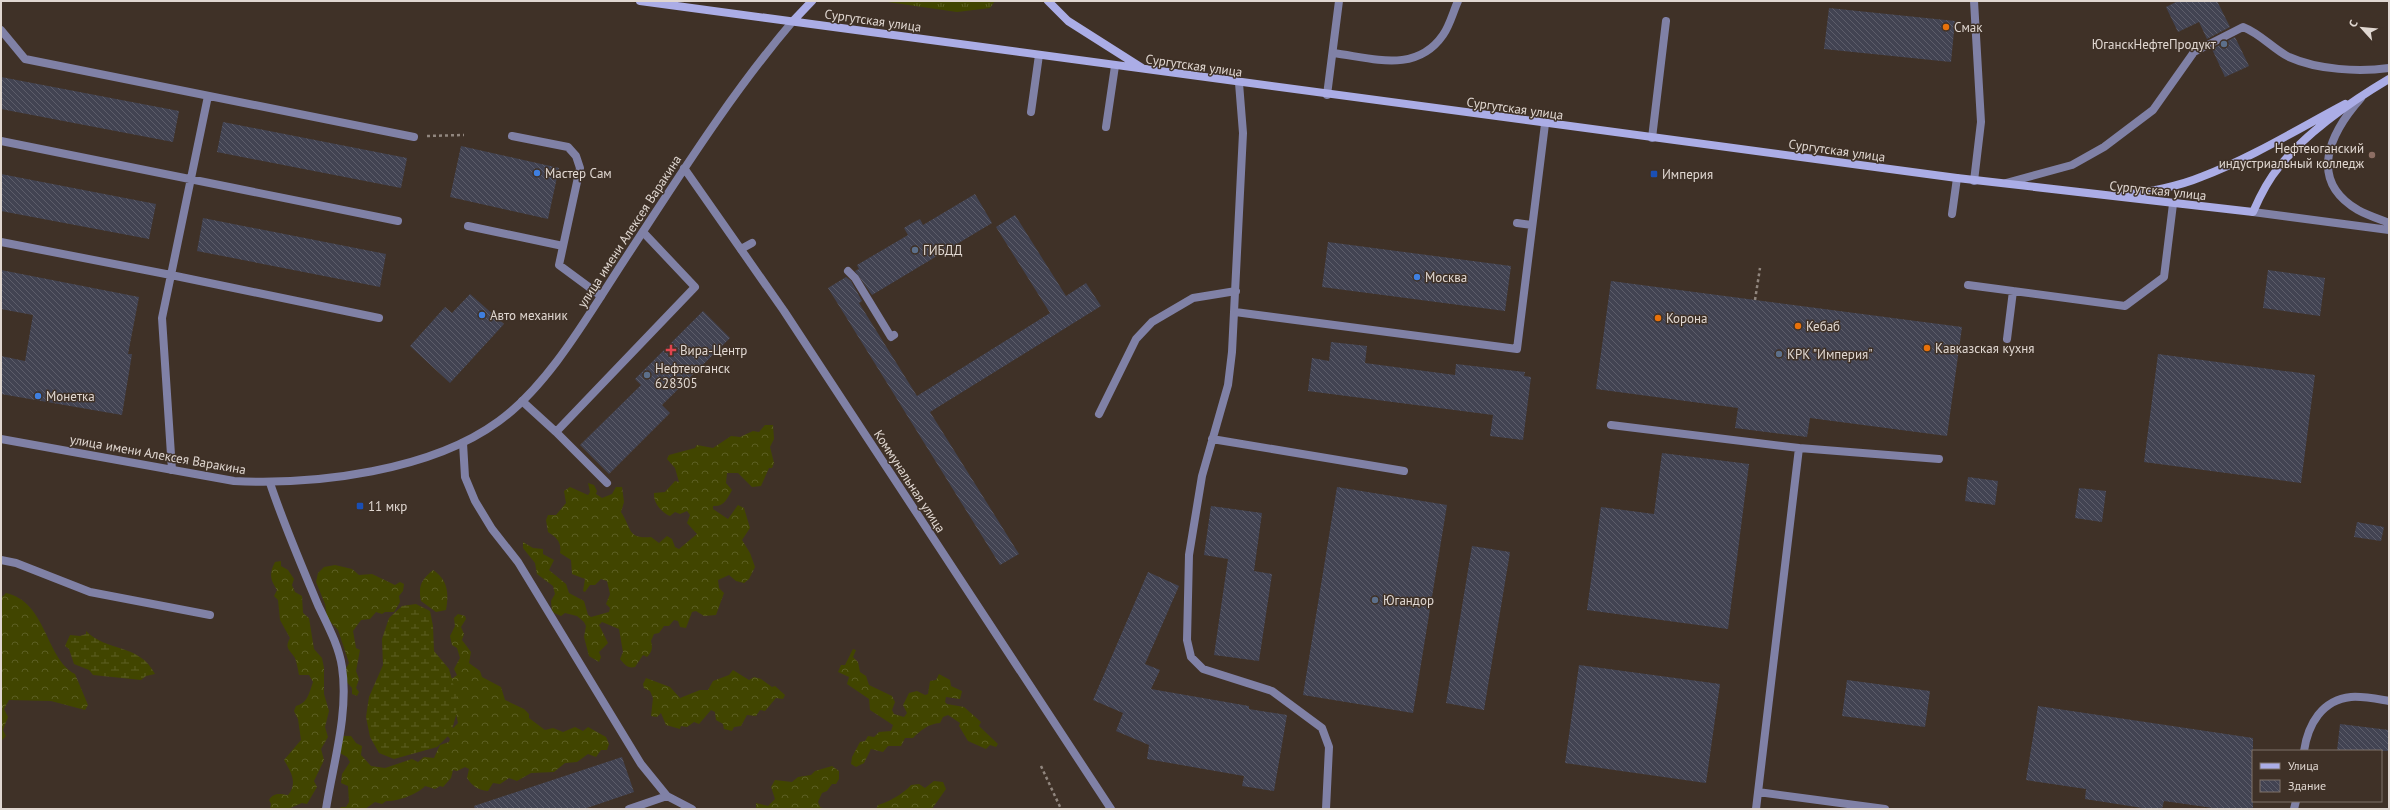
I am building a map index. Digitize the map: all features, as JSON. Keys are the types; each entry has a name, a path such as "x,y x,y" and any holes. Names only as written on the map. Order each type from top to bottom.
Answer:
{"main road":[{"name":"Сургутская улица","path":"640,1 1146,71 1974,181 2253,212"},
{"path":"793,21 812,1"},
{"path":"1048,1 1068,21 1146,71"},
{"path":"2114,197 2161,189 2200,178 2239,161 2389,79"},
{"path":"2253,212 2264,187 2278,167 2295,149 2367,92"}],"street":[{"path":"1327,95 1339,1"},
{"path":"1332,53 1399,61 1415,58 1430,50 1443,34 1458,1"},
{"path":"1974,1 1981,122 1974,181"},
{"name":"улица имени Алексея Варакина","path":"1,438 234,481 270,483 307,481 385,468 463,443 500,421 522,401 566,348 684,168 747,78 793,21"},
{"path":"1652,138 1666,21"},
{"path":"2001,184 2072,165 2104,147 2153,110 2194,52 2243,28 2254,32 2288,56 2306,62 2342,68 2389,68"},
{"path":"1,30 25,59 414,137"},
{"path":"1031,112 1039,55"},
{"path":"1106,127 1115,66"},
{"path":"1239,83 1243,133 1235,312 1228,385 1202,476 1189,555 1187,640 1191,657 1203,669 1272,691 1322,728 1329,747 1326,809"},
{"path":"2367,92 2340,124 2330,144 2327,164 2331,183 2342,197 2358,210 2389,223"},
{"path":"172,470 162,318 208,96"},
{"path":"1235,312 1517,349 1545,124"},
{"path":"512,136 568,147 576,156 580,168 559,265 601,296"},
{"path":"1,141 398,221"},
{"name":"Коммунальная улица","path":"684,168 784,311 1111,809"},
{"path":"1952,214 1957,178"},
{"path":"1968,285 2125,306 2164,277 2173,204"},
{"name":"Сургутская улица","path":"2253,212 2389,230"},
{"path":"1517,223 1532,225"},
{"path":"468,226 563,246"},
{"path":"556,432 695,287 643,232"},
{"path":"1,242 379,318"},
{"path":"741,249 752,243"},
{"path":"848,271 855,278 891,337 894,335"},
{"path":"1099,414 1136,339 1152,322 1193,298 1236,291"},
{"path":"2007,339 2013,291"},
{"path":"522,401 608,483"},
{"path":"1611,424 1799,448 1939,460"},
{"path":"1212,439 1404,471"},
{"path":"463,443 465,477 475,500 492,529 518,562 641,764 667,796 692,809"},
{"path":"1756,809 1799,448"},
{"path":"270,483 281,517 334,642 342,666 344,694 342,713 326,809"},
{"path":"1,560 16,563 90,592 210,615"},
{"path":"2304,750 2306,734 2318,712 2333,702 2352,697 2389,701"},
{"path":"1758,792 1885,809"},
{"path":"629,809 667,796"}],"path":[{"path":"414,137 464,135"},
{"path":"1755,300 1760,268"},
{"path":"1041,766 1061,809"}],"green space":[{"path":"881,1 995,1 990,8 957,12"},
{"path":"765,425 773,425 774,439 770,447 774,463 772,468 769,468 761,486 752,487 738,473 727,473 726,483 732,490 723,504 713,506 713,509 728,519 738,505 744,508 750,528 742,540 750,553 755,567 749,579 744,583 736,581 729,575 718,580 719,588 724,593 716,615 704,616 696,611 692,612 686,628 680,627 678,621 674,620 669,626 664,626 659,633 654,634 651,641 652,650 650,653 647,657 643,655 635,667 628,667 620,659 623,652 619,629 602,622 599,625 608,643 599,652 601,657 599,662 589,656 584,637 586,626 584,622 577,616 565,613 561,616 552,612 551,601 555,594 553,586 537,574 535,563 523,548 523,542 533,548 543,549 543,554 554,560 549,570 566,584 569,593 584,601 588,615 591,617 609,612 610,608 606,604 610,594 607,581 601,579 595,585 590,585 585,592 583,591 585,579 572,574 571,560 560,553 558,540 548,532 546,520 548,515 556,515 566,503 564,491 570,487 588,495 590,492 588,483 594,485 597,491 596,494 602,498 612,494 616,487 622,487 624,502 621,512 631,532 638,536 651,537 659,543 667,536 672,539 675,547 679,549 697,534 687,523 690,515 687,511 680,514 675,512 670,516 661,510 655,500 654,493 665,492 675,481 679,482 675,468 667,459 669,455 695,448 697,445 713,448 731,436 740,437 753,431 759,432"},
{"path":"281,561 281,566 288,570 294,579 292,585 295,592 302,596 303,613 309,618 314,649 322,658 324,668 324,694 329,711 325,727 328,737 321,749 324,760 314,781 317,787 307,804 302,803 288,809 270,809 271,804 269,800 271,797 277,794 288,795 293,786 291,773 284,760 301,740 298,719 294,711 296,706 300,705 306,700 313,682 309,675 299,675 295,658 288,647 290,638 280,620 278,600 274,596 277,590 273,583 271,573 275,562"},
{"path":"335,565 352,569 359,575 372,574 395,585 400,582 404,584 403,591 399,596 400,602 394,612 385,612 382,614 376,612 370,619 361,620 353,631 356,648 360,650 356,671 359,679 356,688 359,692 357,696 352,694 352,688 344,679 344,672 349,663 338,630 327,618 325,604 316,582 318,573 324,567"},
{"path":"433,570 442,578 447,593 446,610 436,612 421,601 420,596 420,587 423,580"},
{"path":"6,593 20,598 30,607 38,618 57,656 65,666 75,674 88,705 85,710 51,701 9,700 4,709 8,717 3,730 6,736 1,741 1,598"},
{"path":"416,604 430,611 433,626 434,651 449,669 459,705 451,733 437,747 394,759 379,753 370,737 366,717 369,697 383,665 382,639 389,618 402,606"},
{"path":"458,614 465,616 466,619 461,627 464,634 462,640 471,652 469,663 480,671 482,677 501,687 505,700 524,709 529,714 529,718 545,730 553,728 563,732 575,727 583,731 588,727 606,737 609,744 607,750 601,750 596,757 588,754 577,762 565,763 554,772 531,773 517,781 509,778 500,784 493,783 488,791 478,789 471,783 467,778 469,769 465,767 457,771 453,770 451,778 443,787 440,786 435,789 425,786 418,792 407,797 386,801 382,804 375,802 365,809 340,809 341,807 346,807 349,802 348,786 341,783 342,774 350,762 347,757 338,752 343,736 351,736 356,743 362,746 361,755 371,766 385,768 412,759 418,762 424,757 434,758 440,745 449,742 450,739 445,733 447,727 453,728 458,723 448,678 453,678 457,675 454,669 460,658 457,648 452,645 450,636 455,626 454,618"},
{"path":"86,631 94,638 140,657 148,664 155,674 146,676 141,680 93,675 89,670 74,664 69,649 65,646 70,635 80,636 86,634"},
{"path":"853,649 856,650 853,657 858,662 860,672 866,676 869,685 892,696 895,702 892,710 894,714 904,717 907,713 903,705 909,693 917,691 925,695 928,694 930,681 936,680 939,674 950,680 951,686 962,691 960,699 946,697 945,702 947,704 964,707 981,722 979,726 998,744 996,747 990,745 986,749 968,741 959,726 960,723 948,715 943,717 940,723 925,728 913,738 905,738 901,746 888,746 883,752 871,749 864,763 856,767 851,764 852,757 860,742 865,741 868,736 874,737 879,732 891,731 893,725 870,710 869,699 847,684 849,677 838,672 841,665 845,665"},
{"path":"733,670 749,680 754,677 761,679 772,687 775,686 785,695 783,699 776,698 765,711 760,710 756,716 747,715 741,726 734,727 732,731 724,729 723,724 716,720 715,712 711,710 699,724 694,722 687,727 681,726 680,729 666,725 661,713 657,717 651,716 653,698 650,691 644,688 643,684 646,678 670,687 680,698 700,690 708,690 713,681 729,675"},
{"path":"832,766 839,771 839,779 836,784 832,784 827,791 822,793 818,802 820,807 825,809 756,809 756,803 768,806 775,799 771,787 775,780 792,782 798,777 811,775 815,771"},
{"path":"934,781 943,782 946,789 932,809 876,809 878,805 896,797 911,785 919,784 925,788"}],"building":[{"path":"2178,1 2217,1 2230,27 2207,39 2199,22 2178,32 2166,7"},
{"path":"1829,8 1955,21 1951,62 1824,49"},
{"path":"2235,37 2249,66 2225,77 2212,49"},
{"path":"1,77 179,111 173,142 1,109"},
{"path":"223,122 407,158 401,188 217,152"},
{"path":"461,146 559,168 548,219 450,197"},
{"path":"1,174 156,204 149,239 1,211"},
{"name":"ГИБДД","path":"975,194 992,223 872,295 855,271 859,269 857,265 908,235 904,228 912,223 920,219 923,225"},
{"path":"1015,215 1066,296 1086,283 1101,306 930,412 1019,554 1000,565 828,288 846,277 851,281 862,301 859,303 917,396 1050,313 996,227"},
{"path":"203,218 386,254 380,287 197,251"},
{"path":"1328,242 1511,266 1505,311 1322,287"},
{"path":"1,270 139,297 128,354 132,354 122,415 1,394 1,356 25,361 33,315 1,309"},
{"path":"2268,270 2325,278 2320,316 2263,308"},
{"name":"КРК \"Империя\"","path":"1611,281 1962,327 1947,436 1810,418 1807,437 1735,428 1738,408 1596,389"},
{"path":"470,294 504,324 450,383 410,346 445,307 452,313"},
{"path":"703,311 730,338 662,405 670,413 609,474 580,445 641,385 635,379"},
{"path":"1331,342 1367,346 1365,363 1455,375 1456,364 1525,372 1524,376 1531,377 1523,440 1490,436 1493,415 1308,391 1312,358 1329,361"},
{"path":"2158,354 2315,375 2301,483 2144,462"},
{"path":"1662,453 1749,464 1728,629 1587,610 1601,507 1654,514"},
{"path":"1968,477 1998,481 1995,505 1965,501"},
{"name":"Югандор","path":"1337,487 1447,505 1413,713 1303,695"},
{"path":"2079,488 2106,491 2102,522 2075,518"},
{"path":"1211,506 1262,513 1254,571 1272,574 1259,661 1214,655 1228,559 1204,555"},
{"path":"2357,522 2384,527 2381,541 2354,537"},
{"path":"1472,546 1510,552 1484,710 1446,703"},
{"path":"1148,572 1179,586 1145,664 1160,670 1151,689 1249,706 1249,709 1287,715 1274,791 1242,786 1244,776 1147,759 1149,745 1116,731 1123,713 1093,700"},
{"path":"1579,665 1720,684 1706,783 1565,763"},
{"path":"1847,680 1930,691 1925,727 1842,716"},
{"path":"2038,706 2253,738 2253,809 2220,809 2164,801 2162,809 2149,809 2085,799 2086,789 2026,780"},
{"path":"2340,724 2389,730 2389,751 2337,750"},
{"path":"622,757 634,792 584,809 475,809 474,806"}],"place":[{"name":"Смак","path":"1946,27"},
{"name":"ЮганскНефтеПродукт","path":"2224,44"},
{"name":"Нефтеюганский индустриальный колледж","path":"2372,155"},
{"name":"Мастер Сам","path":"537,173"},
{"name":"Империя","path":"1654,174"},
{"name":"ГИБДД","path":"915,250"},
{"name":"Москва","path":"1417,277"},
{"name":"Авто механик","path":"482,315"},
{"name":"Корона","path":"1658,318"},
{"name":"Кебаб","path":"1798,326"},
{"name":"Кавказская кухня","path":"1927,348"},
{"name":"Вира-Центр","path":"671,350"},
{"name":"КРК \"Империя\"","path":"1779,354"},
{"name":"Нефтеюганск 628305","path":"647,375"},
{"name":"Монетка","path":"38,396"},
{"name":"11 мкр","path":"360,506"},
{"name":"Югандор","path":"1375,600"}]}
